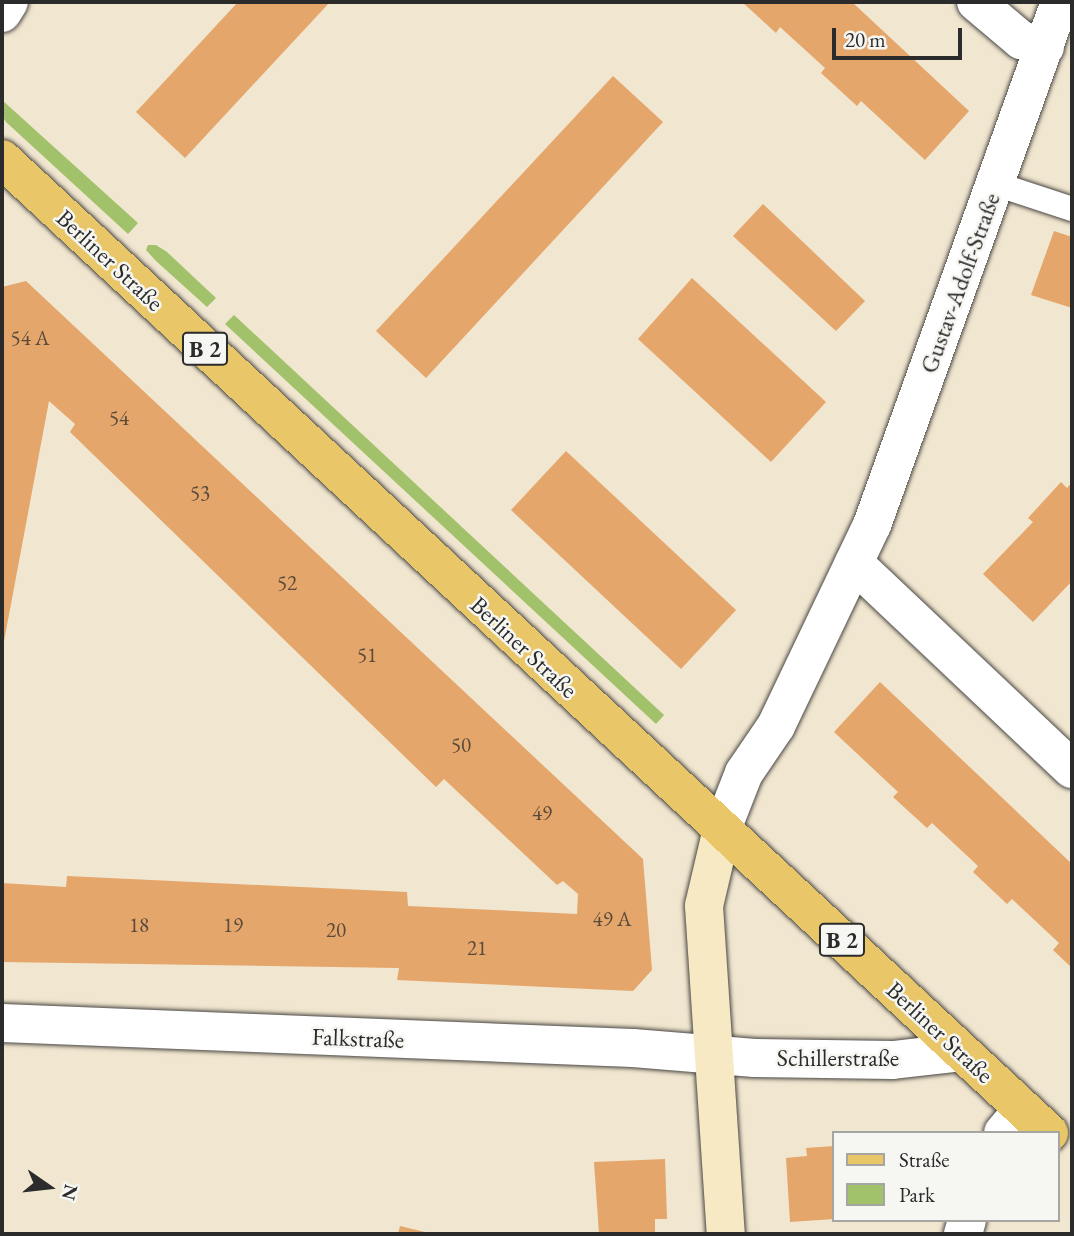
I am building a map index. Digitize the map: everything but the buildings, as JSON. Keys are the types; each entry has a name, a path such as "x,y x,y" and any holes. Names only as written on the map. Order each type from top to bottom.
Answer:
{"main road":[{"name":"Berliner Straße","path":"6,173 722,829 961,1052 1025,1125"}],"street":[{"path":"2,13 9,2"},
{"path":"976,2 1021,40 1045,47"},
{"name":"Gustav-Adolf-Straße","path":"722,829 744,773 776,726 881,503 1060,2"},
{"path":"854,563 1072,769"},
{"path":"722,829 704,906 726,1234"},
{"name":"Falkstraße","path":"2,1023 633,1048 715,1055"},
{"name":"Schillerstraße","path":"715,1055 893,1060 961,1052"}],"lane":[{"path":"996,184 1072,209"}],"green space":[{"path":"2,100 138,223 128,234 6,122 2,116"},
{"path":"148,245 156,245 167,252 216,298 207,307 156,261 146,250"},
{"path":"234,315 664,715 656,724 225,324"}]}
